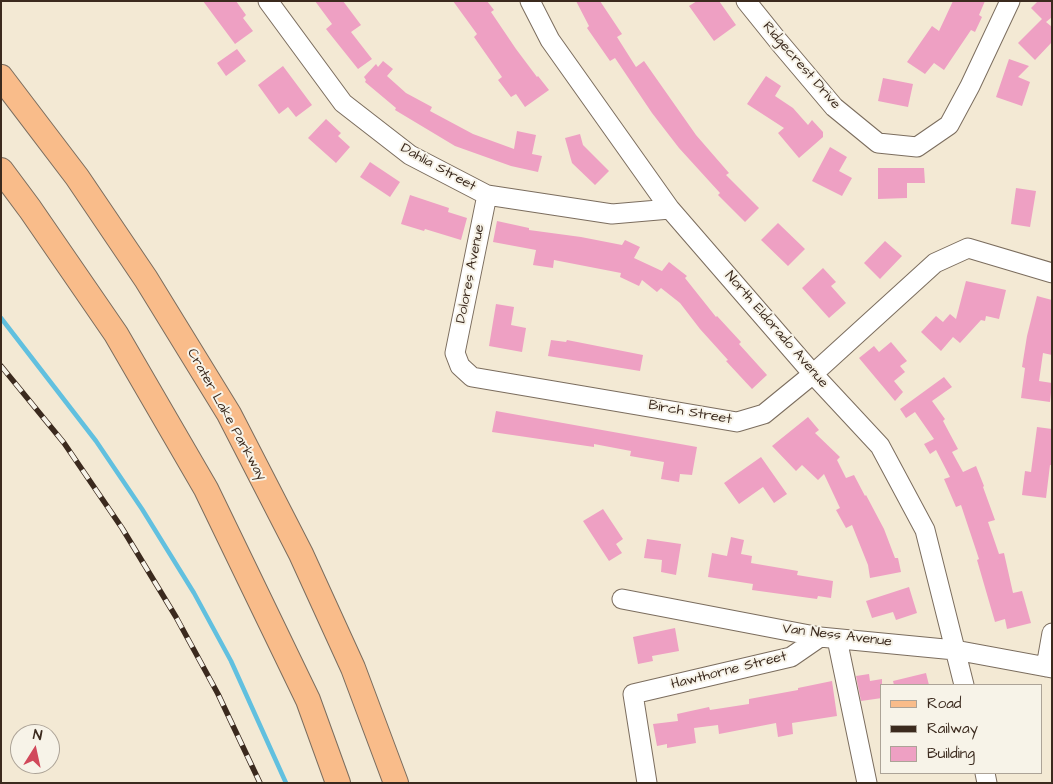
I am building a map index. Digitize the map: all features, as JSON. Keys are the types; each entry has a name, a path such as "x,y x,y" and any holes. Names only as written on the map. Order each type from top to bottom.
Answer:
{"main road":[{"name":"Crater Lake Parkway","path":"1,77 77,177 141,272 228,414 301,554 353,668 396,783"},
{"path":"1,170 116,334 206,489 308,700 338,783"}],"street":[{"name":"Dahlia Street","path":"268,1 343,103 410,155 487,195 612,214 670,209"},
{"name":"North Eldorado Avenue","path":"530,1 550,40 670,209 813,374 880,446 925,530 964,684"},
{"name":"Ridgecrest Drive","path":"746,1 834,107 878,143 917,147 949,125 970,86 1010,1"},
{"name":"Dolores Avenue","path":"455,353 487,195"},
{"name":"Birch Street","path":"455,353 460,366 472,377 736,422 764,414 813,374 935,264 968,248 1052,273"},
{"name":"Van Ness Avenue","path":"622,599 829,638 955,650 1049,668"},
{"path":"1049,668 1052,633"},
{"name":"Hawthorne Street","path":"647,783 633,694 791,657 829,638"},
{"path":"829,638 867,783"}],"building":[{"path":"203,1 236,1 246,15 243,18 253,31 235,44"},
{"path":"315,1 343,1 361,25 351,32 372,59 358,69 326,29 332,24"},
{"path":"453,1 487,1 494,10 491,12 516,49 549,90 525,107 516,94 511,97 498,80 502,77 474,37 477,34"},
{"path":"576,1 600,1 622,34 617,37 636,67 644,61 696,135 729,173 726,175 759,208 745,222 718,195 720,193 679,148 652,113 615,58 610,61 587,28 589,26"},
{"path":"697,1 719,1 736,25 714,41 689,6"},
{"path":"953,1 985,1 979,15 982,17 975,32 971,30 944,70 934,63 925,74 907,62 932,26 939,31"},
{"path":"1038,1 1052,1 1052,17 1046,22 1052,27 1052,42 1035,60 1018,43 1042,19 1031,8"},
{"path":"237,49 246,61 226,76 217,63"},
{"path":"1009,59 1029,66 1018,77 1030,82 1022,106 996,97"},
{"path":"383,61 393,69 387,76 406,93 432,107 430,111 473,134 514,149 517,131 536,135 532,154 542,156 538,172 511,166 455,146 395,110 396,108 365,82 364,77 376,64 378,67"},
{"path":"283,66 312,105 296,117 288,107 279,114 258,85"},
{"path":"766,76 781,86 775,96 793,108 808,125 812,120 823,132 823,137 799,158 778,133 784,128 747,104"},
{"path":"883,78 913,84 908,107 878,101"},
{"path":"326,119 341,133 338,136 350,147 336,163 308,138"},
{"path":"580,134 583,145 609,171 595,185 572,163 565,138"},
{"path":"830,147 847,157 839,171 852,178 842,196 812,181"},
{"path":"370,162 400,182 390,197 360,177"},
{"path":"878,168 924,168 925,183 907,183 907,198 878,199"},
{"path":"1016,188 1036,191 1030,227 1011,224"},
{"path":"410,195 449,208 448,212 467,218 461,240 401,224"},
{"path":"497,221 529,228 529,230 622,245 625,240 640,247 634,258 662,271 669,262 687,276 685,278 716,317 741,342 739,344 767,375 752,389 726,361 728,360 680,303 661,288 657,292 642,280 639,286 620,277 621,273 554,260 553,268 533,265 536,250 493,242"},
{"path":"778,223 805,249 788,266 761,240"},
{"path":"885,241 902,256 880,279 864,263"},
{"path":"823,268 836,282 831,286 846,303 829,318 802,288"},
{"path":"966,281 1006,290 999,319 986,316 985,321 981,320 960,343 953,337 941,351 921,332 936,316 943,322 950,314 956,319"},
{"path":"1037,296 1052,300 1052,355 1043,353 1039,381 1052,383 1050,402 1021,398 1025,368 1022,367 1027,336"},
{"path":"496,304 514,307 511,325 526,328 522,352 489,346"},
{"path":"551,340 566,342 567,340 643,355 640,371 548,356"},
{"path":"891,342 907,361 900,366 905,372 894,381 903,392 895,401 859,358 874,346 879,352"},
{"path":"944,377 952,387 932,401 945,419 943,421 958,449 952,452 963,472 976,466 995,520 988,522 999,554 1004,553 1013,593 1022,591 1031,623 1007,629 1005,619 995,622 977,560 979,559 961,505 956,507 944,479 950,477 936,450 930,454 924,444 934,439 915,412 906,418 900,409"},
{"path":"496,411 697,447 692,475 680,474 679,482 661,479 664,462 630,456 631,451 594,444 594,447 492,432"},
{"path":"808,417 819,430 815,433 840,457 837,460 846,478 854,475 866,495 884,529 895,558 898,558 901,572 870,578 868,565 852,525 846,528 836,510 840,508 824,474 818,480 802,465 796,471 772,446"},
{"path":"1037,427 1052,429 1052,465 1050,465 1046,498 1022,495 1025,471 1031,472"},
{"path":"761,457 787,494 774,503 763,487 739,504 724,483"},
{"path":"603,509 623,539 616,544 622,553 609,561 583,521"},
{"path":"731,537 744,540 741,554 752,556 751,563 798,571 797,575 833,581 831,598 818,596 817,599 752,590 753,584 708,577 712,553 727,556"},
{"path":"647,539 681,544 676,575 661,572 662,560 644,558"},
{"path":"909,587 917,613 896,620 893,612 872,618 866,601"},
{"path":"675,628 679,651 652,656 653,661 638,664 633,637"},
{"path":"926,673 929,684 894,684 893,681"},
{"path":"869,674 870,681 882,679 880,698 861,701 856,676"},
{"path":"832,681 837,716 792,723 793,734 778,737 776,723 719,734 718,725 694,728 696,743 667,748 667,744 657,746 653,724 678,721 677,714 709,707 710,710 749,704 749,699 798,690 798,688"}],"waterway":[{"path":"1,318 96,441 142,509 194,593 231,661 286,783"}],"railway":[{"path":"1,366 64,443 122,528 176,617 218,694 260,783"}]}
